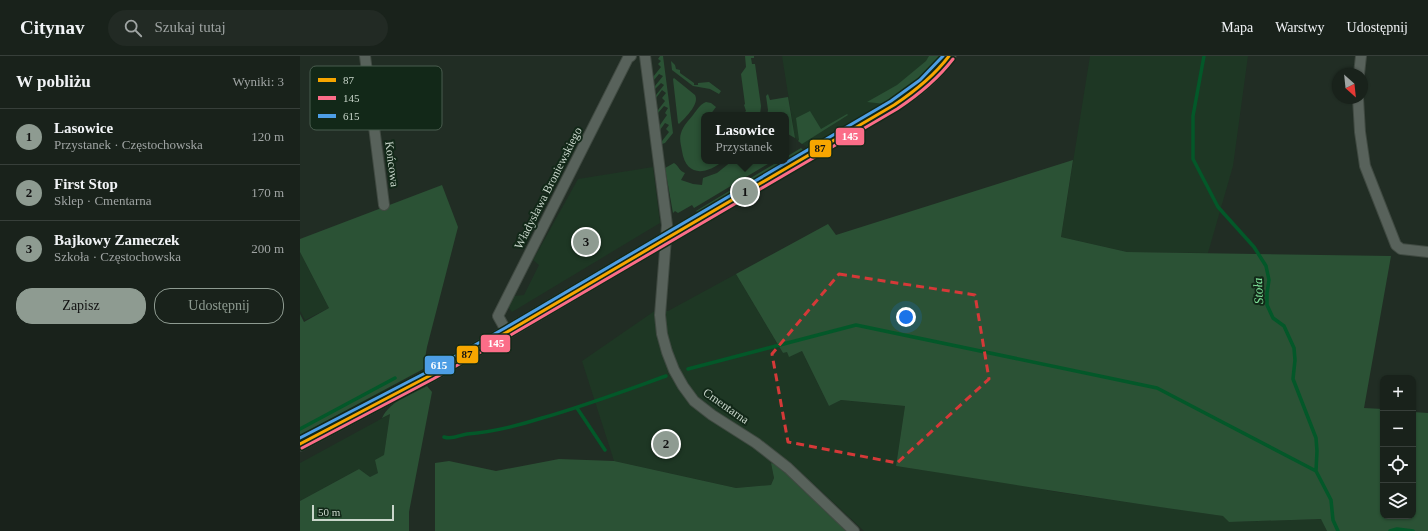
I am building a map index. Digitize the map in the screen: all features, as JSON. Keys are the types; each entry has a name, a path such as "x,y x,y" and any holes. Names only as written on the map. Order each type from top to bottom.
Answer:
{"street":[{"name":"Końcowa","path":"365,56 366,66"},
{"name":"Władysława Broniewskiego","path":"507,332 498,316 628,58 631,56"},
{"path":"645,56 667,219 667,237"},
{"path":"300,444 431,375 507,332 911,95 927,82 949,56"},
{"path":"1360,68 1361,56"},
{"path":"1358,104 1360,132 1365,166 1398,248 1428,252"},
{"name":"Końcowa","path":"374,130 384,205"},
{"name":"Cmentarna","path":"667,237 664,246 660,315 662,334 667,352 683,386 694,401 712,416 756,443 788,468 854,531"}],"highlighted area":[{"path":"839,274 975,295 989,379 897,463 788,442 772,354"}],"shaded area":[{"path":"660,56 663,56 673,133 665,143 662,144 662,141 669,132 666,129 669,125 665,123 660,130 660,125 667,115 665,113 668,108 664,106 658,113 658,110 665,101 662,98 666,93 662,90 656,98 656,95 664,85 661,83 655,89 655,86 663,76 659,74 654,80 653,77 661,67 658,64 661,61 658,59"},
{"path":"745,56 754,56 754,58 751,58 752,64 755,64 761,106 760,112 745,112 741,74 746,67"},
{"path":"782,56 943,56 903,93 809,149 795,138"},
{"path":"929,56 943,56 921,80 885,104 867,102 897,85 926,61"},
{"path":"1090,56 1248,56 1233,166 1208,253 1127,252 1061,237"},
{"path":"671,61 675,65 676,69 680,70 680,73 694,83 694,85 709,82 721,91 719,94 710,89 693,86 672,70"},
{"path":"674,78 695,95 696,99 694,107 679,124 673,79"},
{"path":"768,94 770,100 788,97 795,138 789,135 789,112 768,112 766,96"},
{"path":"704,103 711,103 716,107 712,112 701,112 701,164 719,164 704,171 698,171 688,166 684,159 680,135 686,123"},
{"path":"810,111 821,129 847,114 848,115 802,144 798,141 796,118"},
{"path":"801,148 805,152 789,161 789,155"},
{"path":"1073,160 1061,237 1127,252 1391,256 1364,408 1380,409 1380,519 1416,519 1416,412 1428,413 1428,531 1327,531 1321,519 1229,522 1223,516 896,466 905,406 841,400 829,406 802,351 789,357 787,352 783,353 736,274 828,224 836,235"},
{"path":"674,163 681,171 685,173 681,180 702,185 703,178 717,173 728,164 768,164 694,208 692,205 678,213 675,211 673,213 665,168"},
{"path":"774,164 784,164 698,213 696,211"},
{"path":"653,167 660,223 512,312 507,306 513,296 524,295 539,265 533,260 578,179"},
{"path":"442,185 458,227 427,347 424,364 427,367 300,435 300,314 304,322 329,308 300,252 300,239"},
{"path":"300,252 329,308 305,320 300,311"},
{"path":"736,274 783,353 787,351 789,356 802,351 829,406 841,400 905,406 896,466 1010,483 1057,492 1224,516 1229,522 1322,519 1327,531 864,531 789,461 771,463 774,478 771,485 736,488 614,461 582,361 656,310 668,311"},
{"path":"427,386 432,392 409,512 409,531 300,531 300,501 359,469 370,477 378,473 375,460 384,455 390,414 382,418 390,407 396,402"},
{"path":"390,414 384,455 378,473 370,477 359,469 300,501 300,463"},
{"path":"559,459 614,461 736,488 771,485 774,478 771,463 778,465 847,531 435,531 435,463 449,461 496,471"}],"waterway":[{"name":"Stoła","path":"1204,56 1193,116 1193,159 1218,207 1254,247 1266,266 1269,280 1267,305 1273,318 1284,326 1294,348 1295,360 1293,379 1316,438 1316,471 1331,500 1333,520 1338,531"},
{"path":"688,369 856,325 1157,388 1316,471"},
{"path":"444,437 453,438 523,424 666,376"},
{"path":"300,429 395,378"},
{"path":"577,408 605,450"},
{"name":"Stoła","path":"1390,531 1397,529 1413,531"}],"transit line":[{"name":"615","path":"789,161 891,101 920,80 943,56"},
{"name":"87","path":"300,444 431,375 507,332 894,105 924,83 949,56"},
{"name":"145","path":"302,448 433,379 509,336 897,109 927,87 953,59"},
{"name":"615","path":"300,438 429,371 505,328 784,164"}],"place":[{"name":"Lasowice","path":"745,192"},
{"name":"Bajkowy Zameczek","path":"586,242"},
{"name":"First Stop","path":"666,444"}]}
